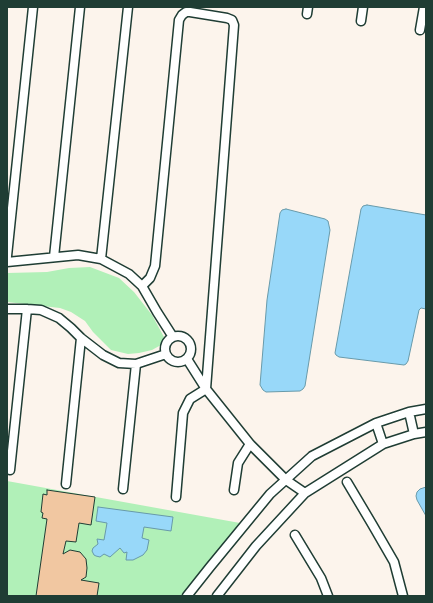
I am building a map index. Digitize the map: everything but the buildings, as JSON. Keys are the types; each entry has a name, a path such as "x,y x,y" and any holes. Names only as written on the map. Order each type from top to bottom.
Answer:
{"street":[{"path":"7,256 33,7"},
{"path":"54,257 80,7"},
{"path":"101,259 128,7"},
{"path":"361,21 363,7"},
{"path":"420,30 424,7"},
{"path":"142,286 150,278 155,266 180,20 182,15 186,12 227,18 232,20 234,25 206,389"},
{"path":"7,262 78,255 101,259 129,274 142,286 173,337"},
{"path":"7,309 41,310 59,318 103,355 119,363 136,364 166,354"},
{"path":"10,470 27,309"},
{"path":"173,337 184,337 190,344 191,352 187,359 175,362 168,358 166,354 166,345 173,337"},
{"path":"66,484 81,338"},
{"path":"187,359 206,389 250,444 286,480 305,493"},
{"path":"123,489 136,364"},
{"path":"176,498 183,413 190,399 206,389"},
{"path":"187,596 270,494 312,456 376,423 409,412 426,409"},
{"path":"409,412 414,434"},
{"path":"376,423 383,444"},
{"path":"217,596 256,546 292,505 305,493 383,444 414,434 426,432"},
{"path":"234,490 238,463 250,444"},
{"path":"347,482 394,562 404,596"},
{"path":"295,535 321,578 328,596"}],"green space":[{"path":"90,267 119,278 134,292 152,315 164,337 161,345 152,350 139,353 128,354 111,350 93,332 85,321 71,312 60,308 7,302 7,273 47,272 69,268"},
{"path":"7,481 240,523 183,596 7,596"}],"water":[{"path":"367,205 426,215 426,309 421,308 419,310 408,361 404,365 339,357 335,353 361,209 363,206"},
{"path":"286,209 325,219 328,221 330,230 305,386 300,391 266,392 260,385 267,300 280,213 282,210"},
{"path":"426,487 426,516 416,496 420,489"},
{"path":"98,507 173,517 171,531 144,527 142,538 149,540 147,550 143,555 133,560 126,560 127,552 124,553 120,548 110,557 104,554 100,557 96,556 92,551 93,548 98,544 97,539 104,540 107,523 96,521"}]}
